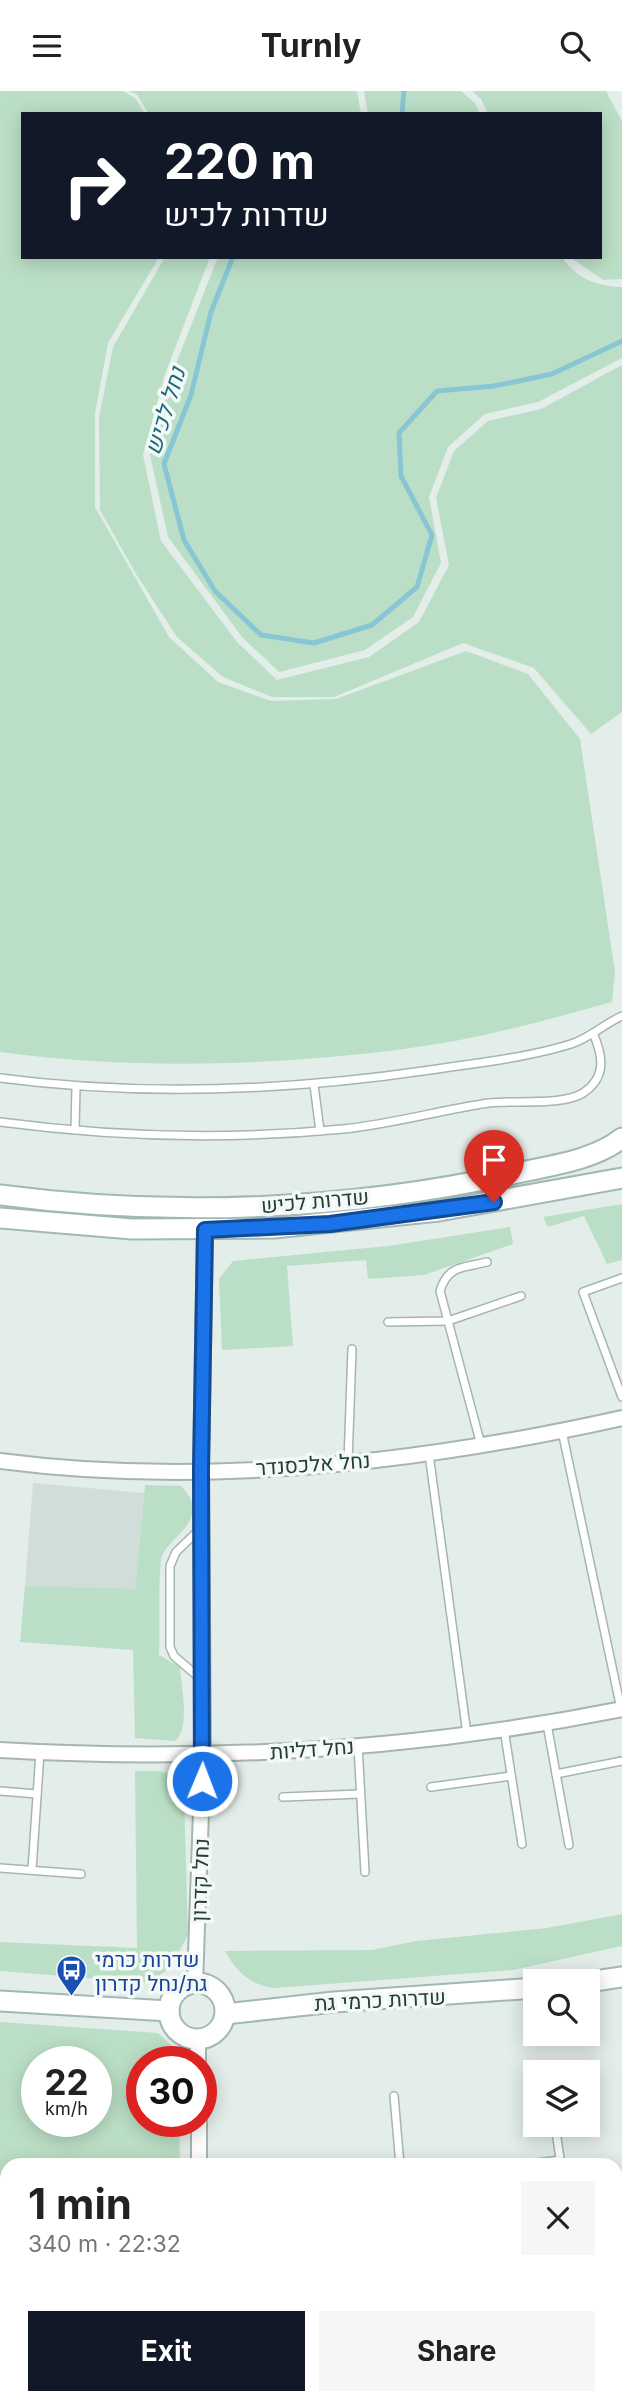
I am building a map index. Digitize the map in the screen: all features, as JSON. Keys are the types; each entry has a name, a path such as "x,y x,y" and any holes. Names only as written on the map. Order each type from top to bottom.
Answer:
{"street":[{"name":"שדרות לכיש","path":"0,1195 176,1207 328,1201 503,1176 603,1150 622,1138"},
{"name":"שדרות לכיש","path":"0,1218 90,1227 205,1230 384,1219 622,1178"},
{"name":"נחל קדרון","path":"195,1983 203,1754 201,1469 205,1230"},
{"name":"נחל אלכסנדר","path":"0,1461 150,1471 282,1468 429,1454 622,1418"},
{"name":"נחל דליות","path":"0,1750 117,1757 358,1746 547,1724 621,1709"},
{"path":"600,1980 622,1977"},
{"path":"195,1983 217,1991 226,2014 214,2035 198,2040 189,2039 174,2028 169,2011 174,1995 187,1985 195,1983"},
{"name":"שדרות כרמי גת","path":"226,2014 334,2002 523,1989"},
{"path":"0,2001 169,2011"},
{"path":"198,2040 198,2046"},
{"path":"199,2137 199,2158"}],"lane":[{"path":"0,1078 76,1087 208,1090 314,1085 479,1063 572,1044 622,1016"},
{"path":"0,1122 75,1130 212,1135 320,1131 389,1123 487,1104 572,1098 592,1086 600,1072 602,1054 593,1033"},
{"path":"314,1085 320,1131"},
{"path":"75,1130 76,1087"},
{"path":"481,1445 440,1291 446,1275 487,1262"},
{"path":"622,1278 583,1291 622,1398"},
{"path":"388,1322 448,1321 520,1296"},
{"path":"348,1462 352,1349"},
{"path":"562,1431 621,1709"},
{"path":"429,1454 467,1734"},
{"path":"202,1528 176,1552 170,1566 170,1647 174,1656 203,1680"},
{"path":"547,1724 569,1845"},
{"path":"504,1730 522,1844"},
{"path":"358,1746 365,1872"},
{"path":"32,1870 40,1752"},
{"path":"556,1774 622,1761"},
{"path":"432,1787 511,1776"},
{"path":"0,1791 37,1794"},
{"path":"283,1797 360,1794"},
{"path":"0,1868 81,1874"},
{"path":"394,2096 399,2158"},
{"path":"557,2137 559,2158"}],"shaded area":[{"path":"33,1483 144,1493 135,1590 25,1586"}],"green space":[{"path":"0,91 123,91 136,99 144,112 21,112 21,259 158,259 108,343 95,413 95,507 169,637 218,682 271,701 336,699 466,651 528,674 580,739 615,972 612,1002 457,1041 354,1055 202,1064 100,1062 0,1052"},
{"path":"130,91 357,91 361,112 148,112 137,95"},
{"path":"364,91 461,91 475,103 479,112 368,112"},
{"path":"472,91 606,91 622,121 622,279 603,280 573,259 602,259 602,112 487,112 481,99"},
{"path":"164,259 209,259 164,377 143,455 161,541 237,642 277,680 369,657 419,622 449,565 436,498 454,451 488,421 541,409 622,365 622,712 591,734 534,668 463,643 334,697 272,697 223,677 177,637 136,574 100,510 99,417 113,347"},
{"path":"217,259 563,259 574,271 588,280 622,287 622,358 538,402 485,414 448,447 429,497 441,563 413,617 365,650 279,672 242,637 168,537 150,455 170,379"},
{"path":"622,1204 622,1260 607,1264 584,1216 548,1227 543,1217"},
{"path":"510,1227 513,1244 424,1275 368,1279 366,1260 287,1266 293,1346 222,1350 219,1279 233,1261 388,1246"},
{"path":"145,1485 181,1486 190,1497 193,1507 187,1525 167,1548 161,1563 159,1655 180,1667 183,1696 183,1726 175,1741 135,1738 133,1650 20,1642 25,1586 135,1589"},
{"path":"135,1771 165,1772 175,1779 184,1794 188,1935 170,1968 148,1983 0,1971 0,1942 137,1948"},
{"path":"622,1914 622,1946 513,1970 275,1988 246,1977 225,1951 372,1950 416,1941 547,1928"},
{"path":"0,2022 158,2033 172,2046 126,2046 126,2137 179,2137 180,2158 0,2158"}],"waterway":[{"name":"נחל לכיש","path":"402,112 404,91"},
{"name":"נחל לכיש","path":"232,259 211,312 191,395 164,464 184,540 215,591 261,635 314,643 372,625 417,587 432,535 401,476 399,433 437,391 494,386 552,374 622,341"}],"place":[{"name":"שדרות כרמי גת/נחל קדרון","path":"72,1998"}],"route":[{"path":"202,1781 201,1469 205,1230 274,1228 384,1219 494,1202"}]}
